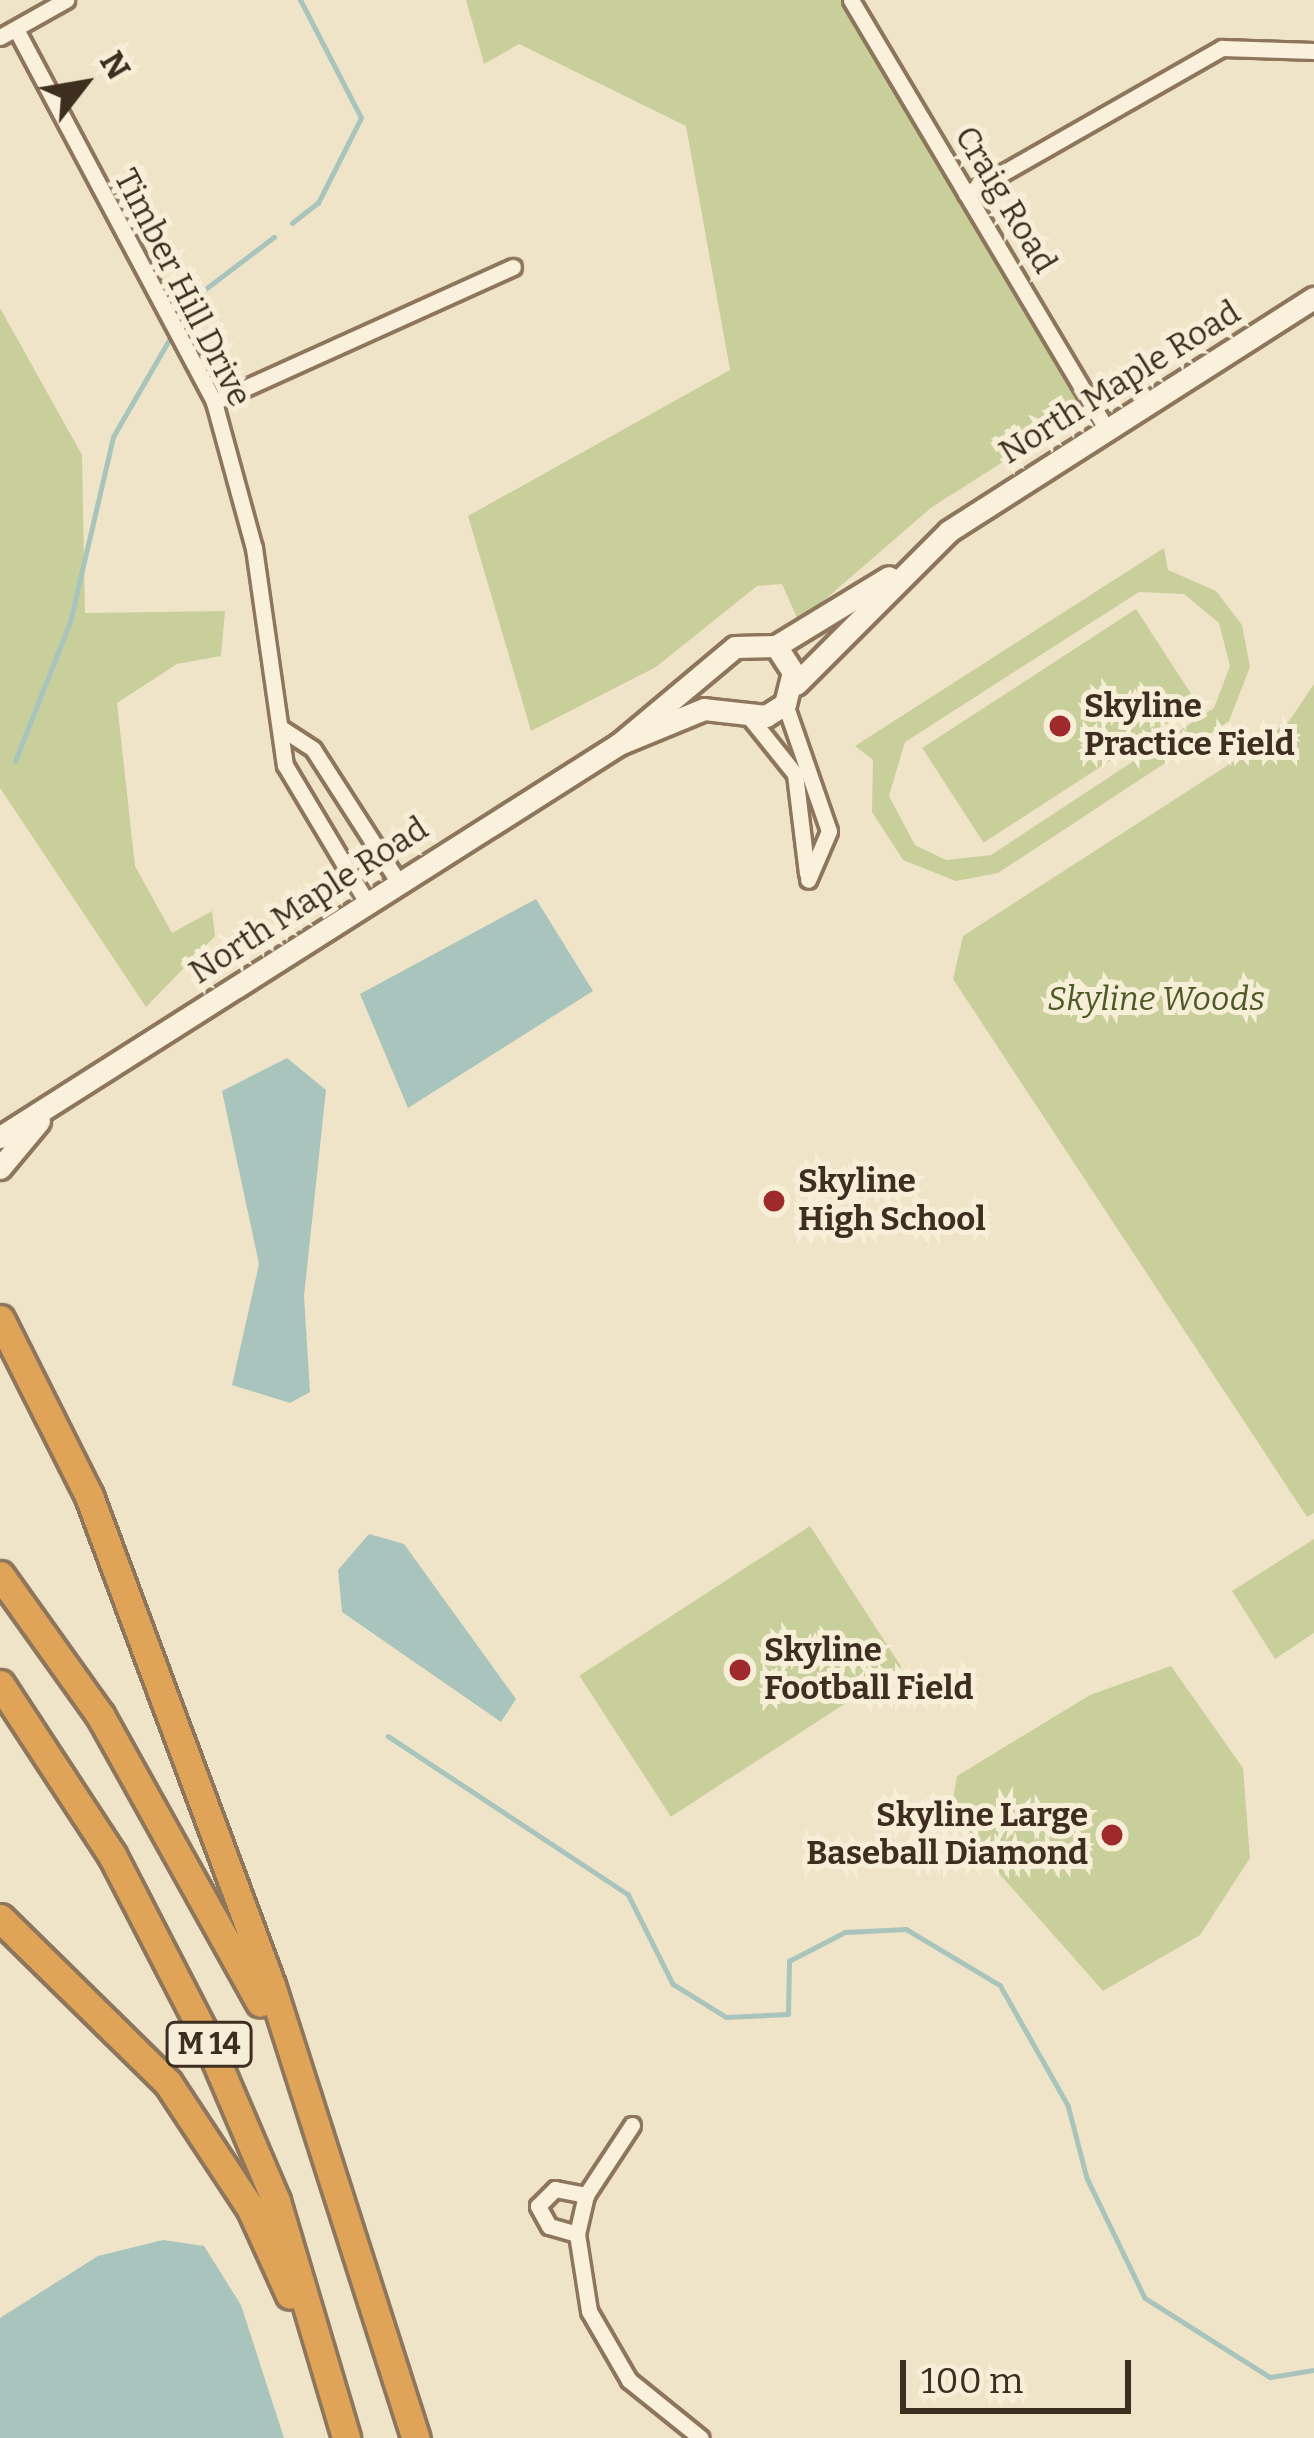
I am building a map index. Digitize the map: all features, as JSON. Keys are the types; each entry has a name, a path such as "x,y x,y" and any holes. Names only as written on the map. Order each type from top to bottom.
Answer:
{"highway":[{"path":"0,1319 88,1496 340,2175"},
{"name":"M 14","path":"0,1575 176,1841 340,2175 416,2438"},
{"name":"M 14","path":"0,1684 112,1855 206,2037 276,2201 345,2438"},
{"path":"0,1918 123,2029 214,2147 277,2264 345,2438"}],"street":[{"path":"0,38 66,0"},
{"name":"Craig Road","path":"851,0 1107,430"},
{"name":"Timber Hill Drive","path":"17,31 214,402 254,548 281,728 302,799 366,902"},
{"path":"966,194 1202,56 1314,51"},
{"path":"214,402 513,267"},
{"name":"North Maple Road","path":"776,646 905,568 1107,430 1314,298"},
{"name":"North Maple Road","path":"791,694 905,568"},
{"path":"749,642 776,646 829,830 808,880 795,774 751,719 728,710 715,666 749,642"},
{"name":"North Maple Road","path":"0,1137 39,1121 398,880 619,744 715,666"},
{"path":"751,719 791,694"},
{"name":"North Maple Road","path":"619,744 728,710"},
{"path":"281,728 313,749 398,880"},
{"name":"North Maple Road","path":"0,1168 39,1121"},
{"path":"632,2125 586,2194 577,2234 607,2351 701,2438"},
{"path":"577,2234 549,2226 538,2206 555,2188 586,2194"}],"green space":[{"path":"466,0 852,0 1093,405 932,507 799,622 782,584 757,586 656,667 531,731 468,516 730,370 686,126 519,44 484,64"},
{"path":"0,308 82,455 85,613 225,611 221,656 177,664 117,703 135,866 172,933 212,911 215,936 146,1007 0,788"},
{"path":"1164,548 1168,570 1216,591 1242,625 1250,667 1229,721 998,873 956,881 903,860 872,812 873,760 855,746","holes":["1139,592 1184,594 1219,623 1230,666 1214,708 991,855 946,860 915,845 889,796 905,742"]},
{"name":"Skyline Practice Field","path":"1136,609 1198,704 984,843 922,748"},
{"name":"Skyline Woods","path":"1314,684 1314,1513 1307,1517 953,979 963,936 1242,756 1289,721"},
{"name":"Skyline Football Field","path":"810,1526 901,1667 671,1817 579,1676"},
{"path":"1314,1539 1314,1633 1275,1659 1232,1591"},
{"name":"Skyline Large Baseball Diamond","path":"1171,1666 1243,1768 1250,1858 1200,1935 1103,1991 989,1862 952,1805 957,1776 1090,1695"}],"water":[{"path":"536,899 593,991 408,1108 360,994"},
{"path":"287,1058 326,1090 304,1296 310,1392 290,1403 232,1385 259,1264 222,1091"},
{"path":"369,1534 404,1544 516,1699 501,1722 342,1612 338,1570"},
{"path":"163,2240 204,2246 241,2305 284,2438 0,2438 0,2318 98,2256"}],"waterway":[{"path":"292,223 318,203 361,118 300,0"},
{"path":"177,325 191,300 274,237"},
{"path":"15,761 70,622 113,437 172,335"},
{"path":"388,1736 628,1894 673,1984 726,2017 788,2014 789,1961 845,1932 906,1929 1000,1985 1068,2105 1087,2178 1145,2298 1270,2377 1314,2370"}],"place":[{"name":"Skyline Practice Field","path":"1060,726"},
{"name":"Skyline High School","path":"774,1201"},
{"name":"Skyline Football Field","path":"740,1670"},
{"name":"Skyline Large Baseball Diamond","path":"1112,1835"}]}
